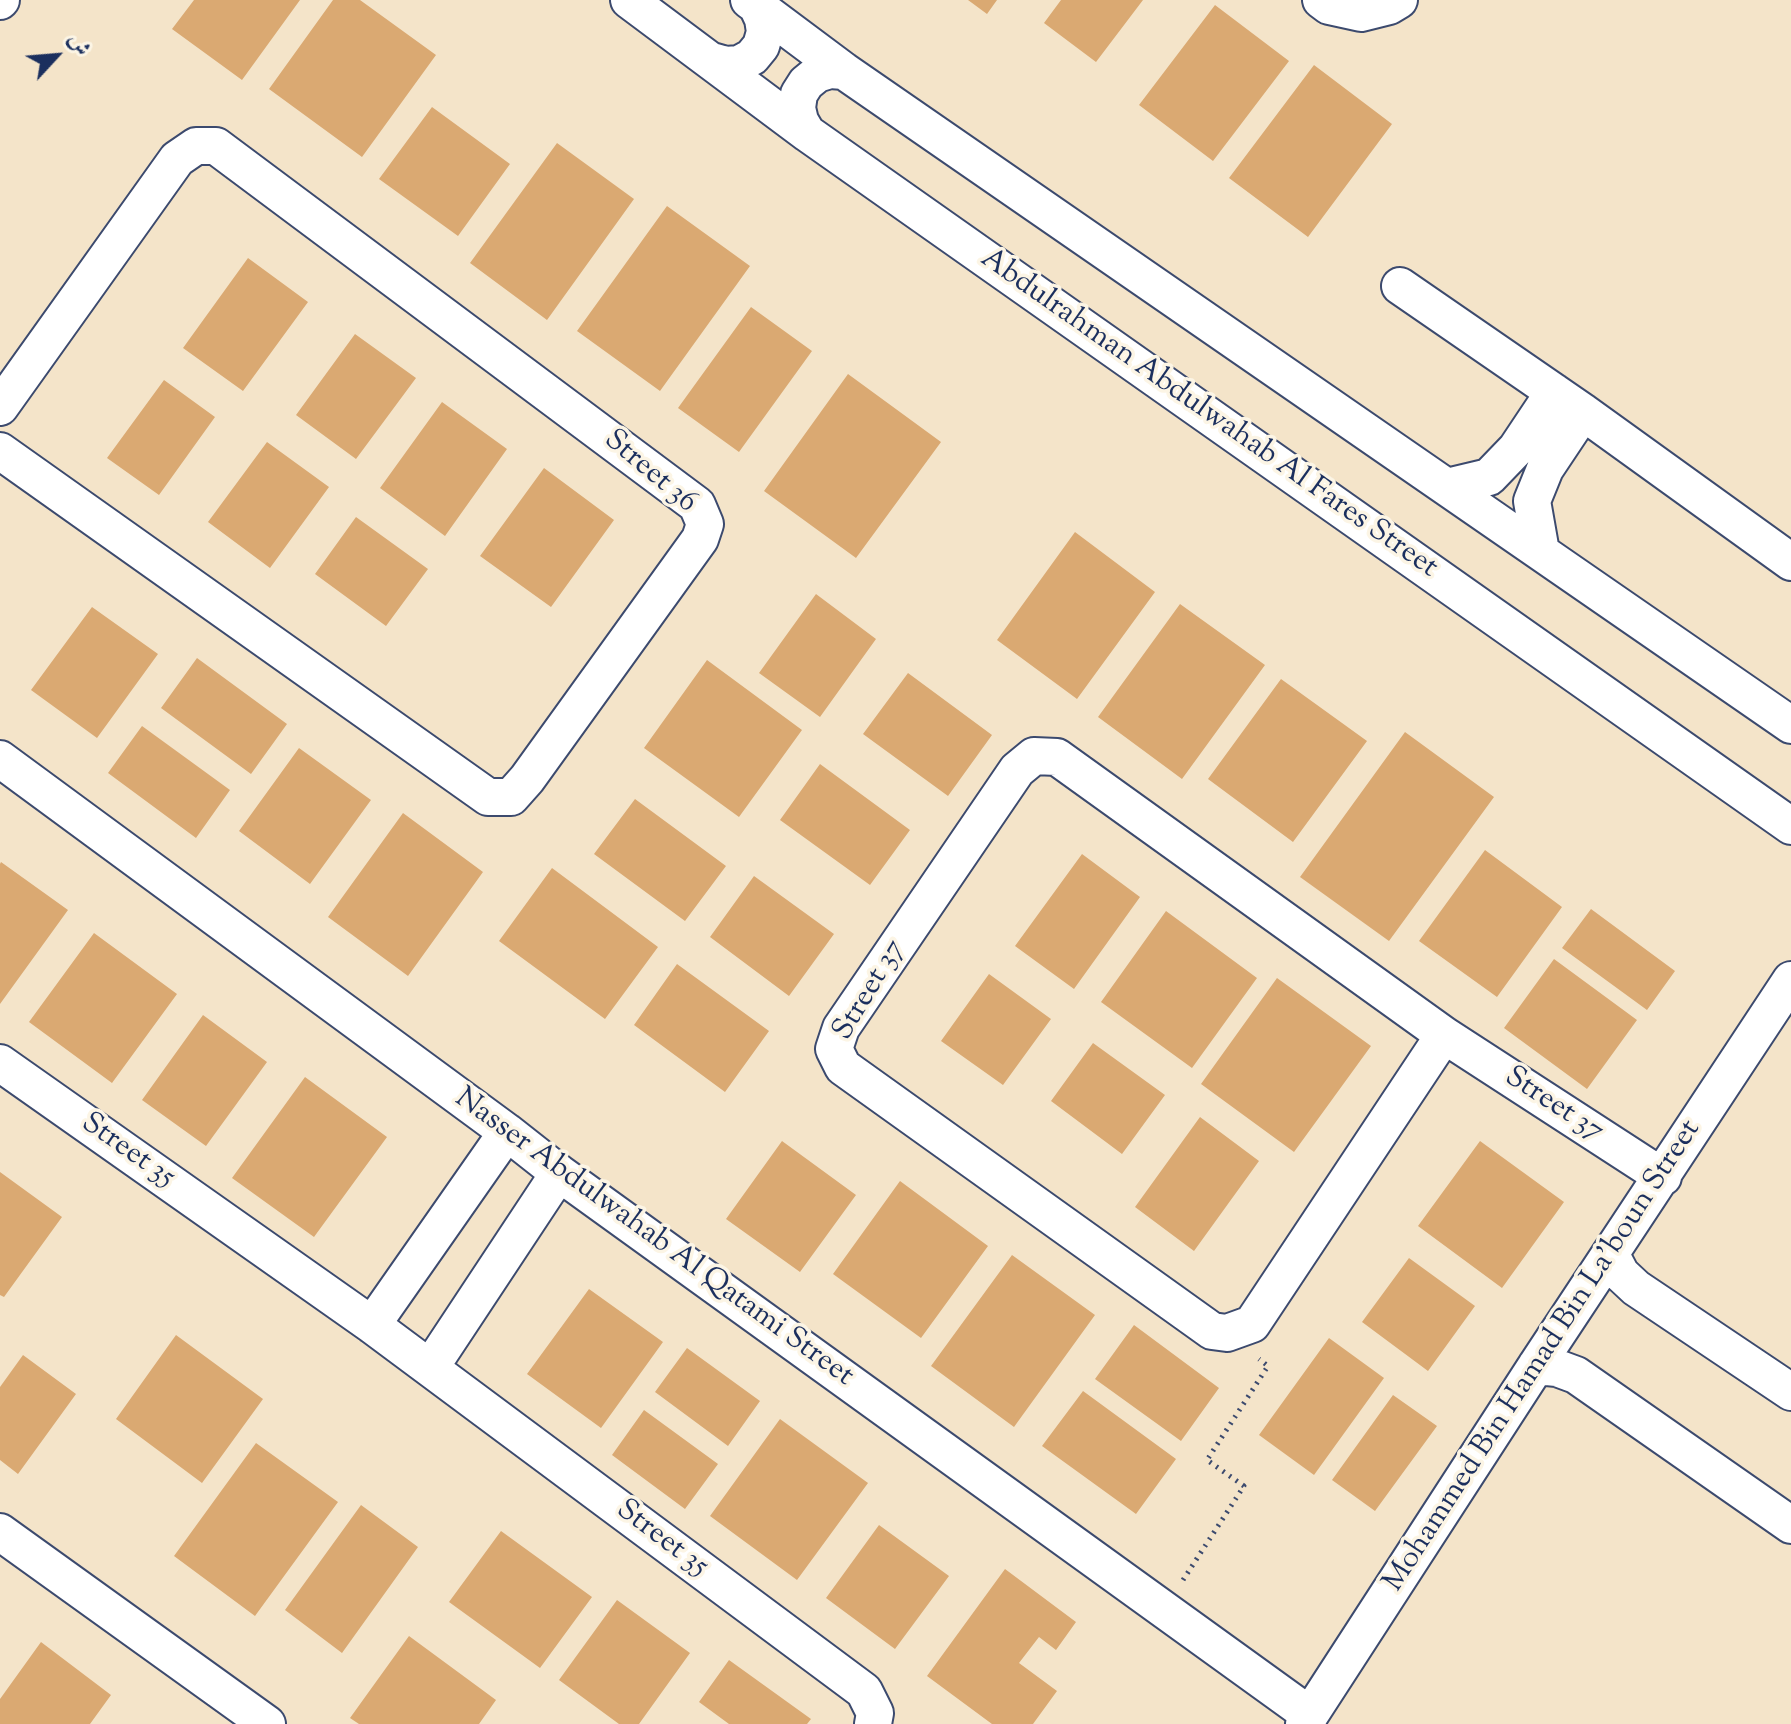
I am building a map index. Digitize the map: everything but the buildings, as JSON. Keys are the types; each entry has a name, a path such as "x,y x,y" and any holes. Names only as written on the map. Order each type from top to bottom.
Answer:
{"street":[{"name":"Abdulrahman Abdulwahab Al Fares Street","path":"629,0 807,133 1791,826"},
{"path":"1321,0 1329,6 1361,13 1389,6 1399,0"},
{"path":"712,61 726,65 739,64 752,57 761,46 765,32 763,19 753,3"},
{"path":"753,3 844,71 1791,725"},
{"path":"807,133 797,108 799,94 817,74 830,70 844,71"},
{"name":"Street 36","path":"0,407 177,159 196,146 216,146 697,505 705,524 700,539 527,779 511,797 488,797 0,451"},
{"path":"1400,286 1569,402 1791,562"},
{"path":"1447,487 1489,477 1569,402"},
{"path":"1541,552 1532,501 1569,402"},
{"name":"Street 37","path":"1227,1333 1212,1331 843,1067 834,1049 841,1028 1017,770 1034,756 1057,757 1444,1035 1663,1177"},
{"name":"Nasser Abdulwahab Al Qatami Street","path":"0,759 559,1173 1164,1609 1307,1719"},
{"name":"Mohammed Bin Hamad Bin La'boun Street","path":"1307,1719 1789,985"},
{"path":"1227,1333 1252,1324 1444,1035"},
{"name":"Street 35","path":"0,1063 372,1325 864,1691 875,1713 873,1724"},
{"path":"372,1325 507,1132"},
{"path":"430,1368 559,1173"},
{"path":"1611,1255 1621,1274 1636,1288 1791,1392"},
{"path":"1536,1366 1557,1368 1576,1375 1791,1525"},
{"path":"0,1532 267,1724"}],"path":[{"path":"1164,1609 1244,1486 1207,1460 1268,1366 1227,1333"}]}
